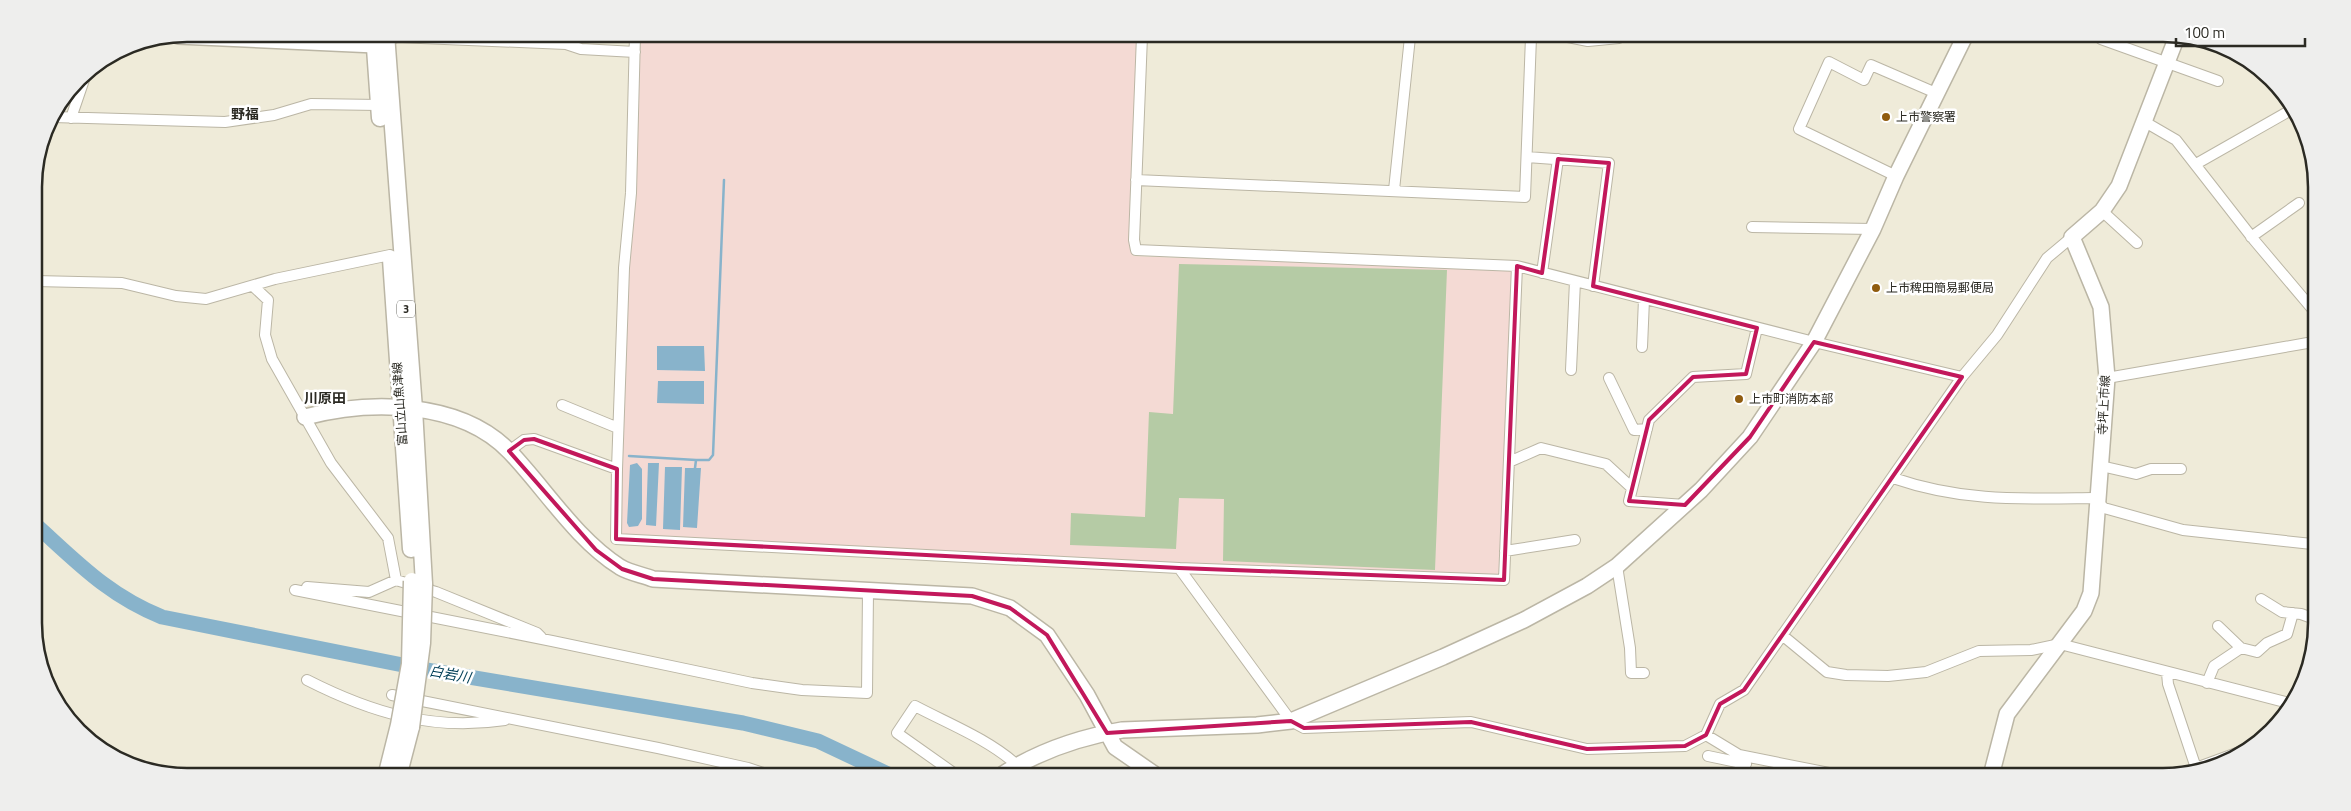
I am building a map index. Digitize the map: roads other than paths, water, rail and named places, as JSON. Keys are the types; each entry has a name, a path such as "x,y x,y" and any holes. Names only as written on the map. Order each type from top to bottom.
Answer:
{"main road":[{"name":"富山立山魚津線","path":"380,42 379,105 390,254 407,408"},
{"name":"富山立山魚津線","path":"380,42 418,583 418,614 410,664 410,699 400,768"},
{"name":"富山立山魚津線","path":"389,768 405,726"}],"street":[{"path":"518,42 566,44 581,49 635,52"},
{"path":"635,42 631,193 624,268 616,539 1179,568 1504,580 1517,266"},
{"path":"1142,42 1134,240 1136,250 1517,266 1757,328 1962,377"},
{"path":"1394,190 1409,42"},
{"path":"1136,180 1525,197 1531,42"},
{"path":"1012,768 1070,743 1122,730 1257,725 1291,721 1443,657 1524,620 1587,586 1617,566 1685,505 1750,437 1814,342 1873,229 1896,176 1962,42"},
{"path":"2110,42 2218,81"},
{"path":"1179,568 1291,721 1304,728 1471,722 1587,749 1685,746 1706,735 1720,704 1744,690 1962,377 1997,335 2047,258 2102,211 2119,186 2174,43"},
{"path":"1896,176 1799,129 1829,62 1864,80 1871,65 1936,93"},
{"path":"71,118 80,90"},
{"path":"61,117 225,122 274,114 311,104 379,105"},
{"path":"2196,164 2287,112"},
{"path":"2145,122 2176,140 2251,236 2308,304"},
{"path":"1526,157 1609,163 1593,286"},
{"path":"1542,273 1558,159"},
{"path":"2251,236 2298,203"},
{"path":"2102,211 2137,242"},
{"path":"1752,227 1873,229"},
{"name":"寺坪上市線","path":"1994,768 2006,714 2084,611 2091,593 2107,378 2101,307 2072,237"},
{"path":"43,281 122,283 176,296 206,299 390,254"},
{"path":"1571,370 1574,281"},
{"path":"253,286 268,300 265,335 272,359 331,463 388,538 396,580"},
{"path":"1642,346 1644,299"},
{"path":"1685,505 1629,500 1649,420 1693,377 1746,374 1757,328"},
{"path":"2107,378 2308,343"},
{"path":"1609,378 1634,430 1647,429"},
{"path":"562,405 618,428"},
{"path":"305,417 330,410 407,408 465,422 488,433 509,451 596,550 622,569 653,579 972,596 1010,608 1047,635 1087,695 1114,747 1145,768"},
{"path":"509,451 524,440 534,439 617,469"},
{"path":"1509,462 1541,448 1606,464 1632,488"},
{"path":"2101,466 2136,474 2151,469 2181,469"},
{"path":"1893,478 1925,489 1953,495 2016,500 2093,498 2104,508 2183,530 2308,544"},
{"path":"1505,551 1576,540"},
{"path":"1617,566 1630,648 1631,673 1644,673"},
{"path":"542,639 537,633 464,603 396,580 369,592 302,587 295,590 542,639 752,684 802,690 867,693 868,591"},
{"path":"2261,599 2282,612 2308,617"},
{"path":"2218,626 2241,648 2257,652 2267,643 2287,634 2294,613"},
{"path":"1782,635 1827,672 1846,675 1888,676 1926,672 1979,651 2031,650 2060,644 2285,703"},
{"path":"2207,683 2214,666 2241,648"},
{"path":"2167,673 2168,684 2196,765"},
{"path":"307,680 362,706 385,714 427,722 486,723 514,718"},
{"path":"410,699 514,718 748,768"},
{"path":"947,768 897,733 915,706 972,735 1007,756 1017,765"},
{"path":"1706,735 1739,755 1789,768"},
{"path":"1708,756 1746,764 1742,768"}],"water":[{"path":"657,346 704,346 705,371 657,370"},
{"path":"658,381 704,381 704,404 657,403"},
{"path":"637,463 642,469 642,519 638,526 629,527 627,523 630,465"},
{"path":"648,463 659,463 656,526 646,525"},
{"path":"665,467 682,467 680,530 663,529"},
{"path":"685,468 701,468 697,528 683,527"}],"waterway":[{"path":"696,460 709,460 713,455 724,180"},
{"path":"629,456 696,460 695,468"},
{"name":"白岩川","path":"42,531 109,588 125,599 162,617 433,671 743,723 818,741 875,768"}],"place":[{"name":"上市警察署","path":"1886,117"},
{"name":"上市稗田簡易郵便局","path":"1876,288"},
{"name":"上市町消防本部","path":"1739,399"}],"district":[{"name":"野福","path":"245,114"},
{"name":"川原田","path":"325,398"}]}
